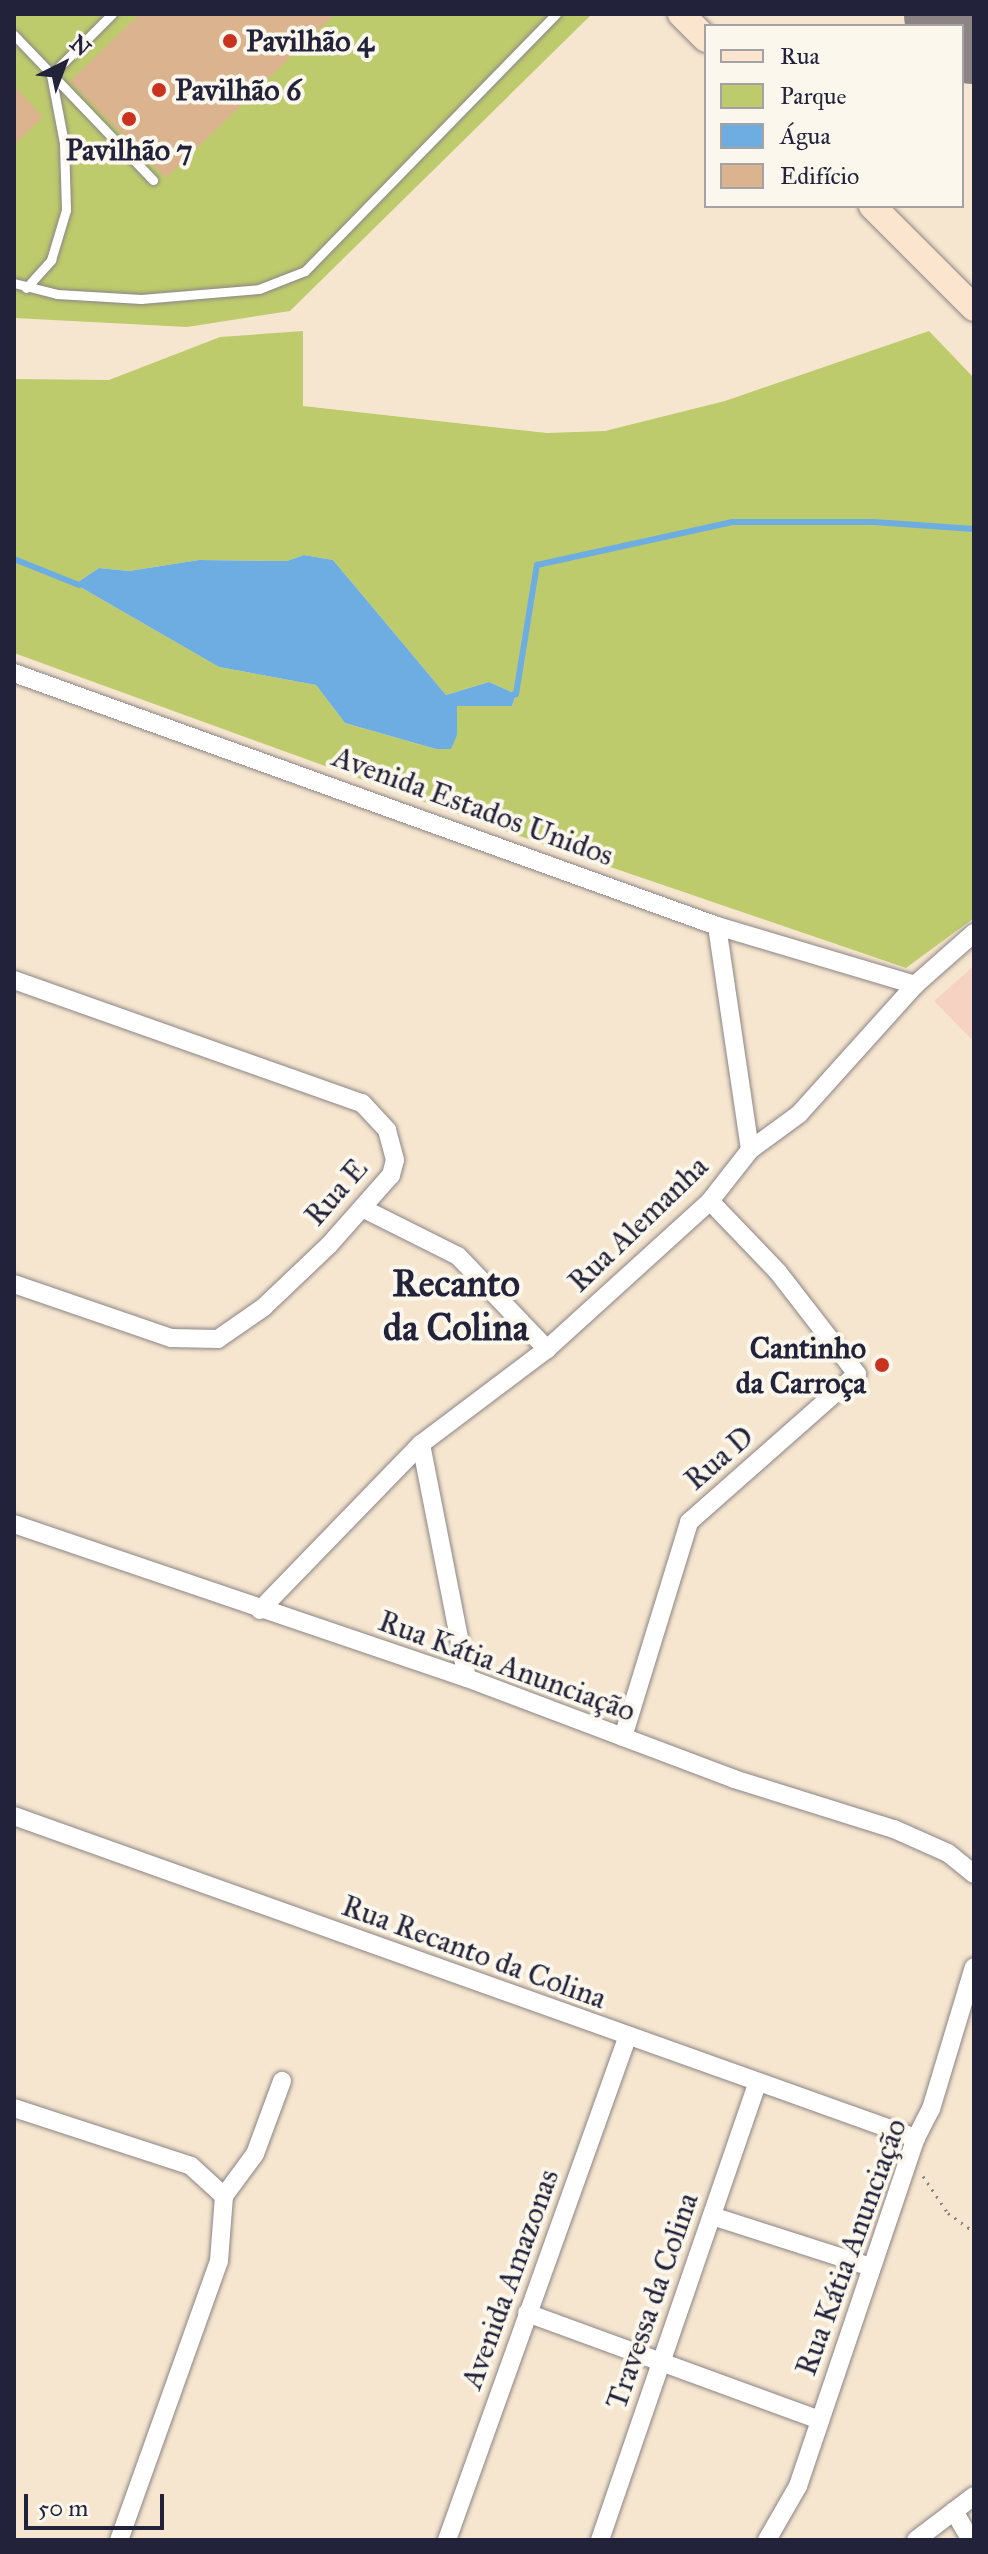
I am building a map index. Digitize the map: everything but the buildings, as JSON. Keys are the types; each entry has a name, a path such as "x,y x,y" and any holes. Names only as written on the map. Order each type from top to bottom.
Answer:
{"main road":[{"path":"681,14 704,37"},
{"path":"874,208 974,308"}],"street":[{"name":"Avenida Estados Unidos","path":"14,673 717,926 915,985"},
{"path":"717,926 750,1150"},
{"name":"Rua Alemanha","path":"260,1610 421,1444 547,1349 710,1201 750,1150 799,1114 915,985 974,933"},
{"name":"Rua E","path":"14,980 362,1103 387,1130 395,1160 391,1175 364,1209 264,1307 218,1339 171,1338 14,1284"},
{"name":"Rua D","path":"623,1737 689,1522 857,1374 778,1272 710,1201"},
{"path":"364,1209 458,1256 547,1349"},
{"path":"421,1444 467,1678"},
{"name":"Rua Kátia Anunciação","path":"14,1524 467,1678 623,1737 894,1829 948,1853 974,1874"},
{"name":"Rua Recanto da Colina","path":"14,1816 627,2038 758,2082 913,2147"},
{"name":"Rua Kátia Anunciação","path":"767,2540 798,2486 913,2147 931,2109 974,1967"},
{"name":"Avenida Amazonas","path":"447,2540 627,2038"},
{"path":"119,2540 219,2261 224,2196 255,2154 282,2081"},
{"name":"Travessa da Colina","path":"600,2540 659,2361 758,2082"},
{"path":"14,2108 191,2166 224,2196"},
{"path":"712,2216 871,2267"},
{"path":"527,2313 820,2420"},
{"path":"916,2540 974,2496"},
{"path":"954,2511 967,2535"}],"lane":[{"path":"51,75 112,14"},
{"path":"14,283 26,288 141,299 259,289 305,271 556,14"},
{"path":"14,35 153,180"},
{"path":"26,288 51,260 66,210 64,143 51,75"}],"path":[{"path":"913,2147 948,2213 974,2232"}],"shaded area":[{"path":"974,966 974,1042 934,1001"}],"green space":[{"path":"14,14 592,14 290,311 187,327 14,318"},
{"path":"303,331 303,406 547,433 605,431 725,401 929,331 974,378 974,918 906,968 493,827 14,653 14,379 109,380 220,337","holes":["304,555 333,560 446,695 489,682 516,694 512,706 457,706 457,735 436,749 345,723 316,685 219,667 75,584 99,568 129,571 199,560 287,561"]}],"water":[{"path":"304,555 333,560 446,695 489,682 516,694 512,706 457,706 457,735 451,749 436,749 345,723 316,685 219,667 75,584 99,568 129,571 199,560 287,561"}],"waterway":[{"path":"512,695 516,694 537,565 732,522 874,522 974,529"},
{"path":"14,559 79,585"}],"runway":[{"path":"967,14 974,21"}],"place":[{"name":"Pavilhão 4","path":"230,41"},
{"name":"Pavilhão 6","path":"159,90"},
{"name":"Pavilhão 7","path":"129,119"},
{"name":"Cantinho da Carroça","path":"882,1365"}],"district":[{"name":"Recanto da Colina","path":"456,1306"}]}
